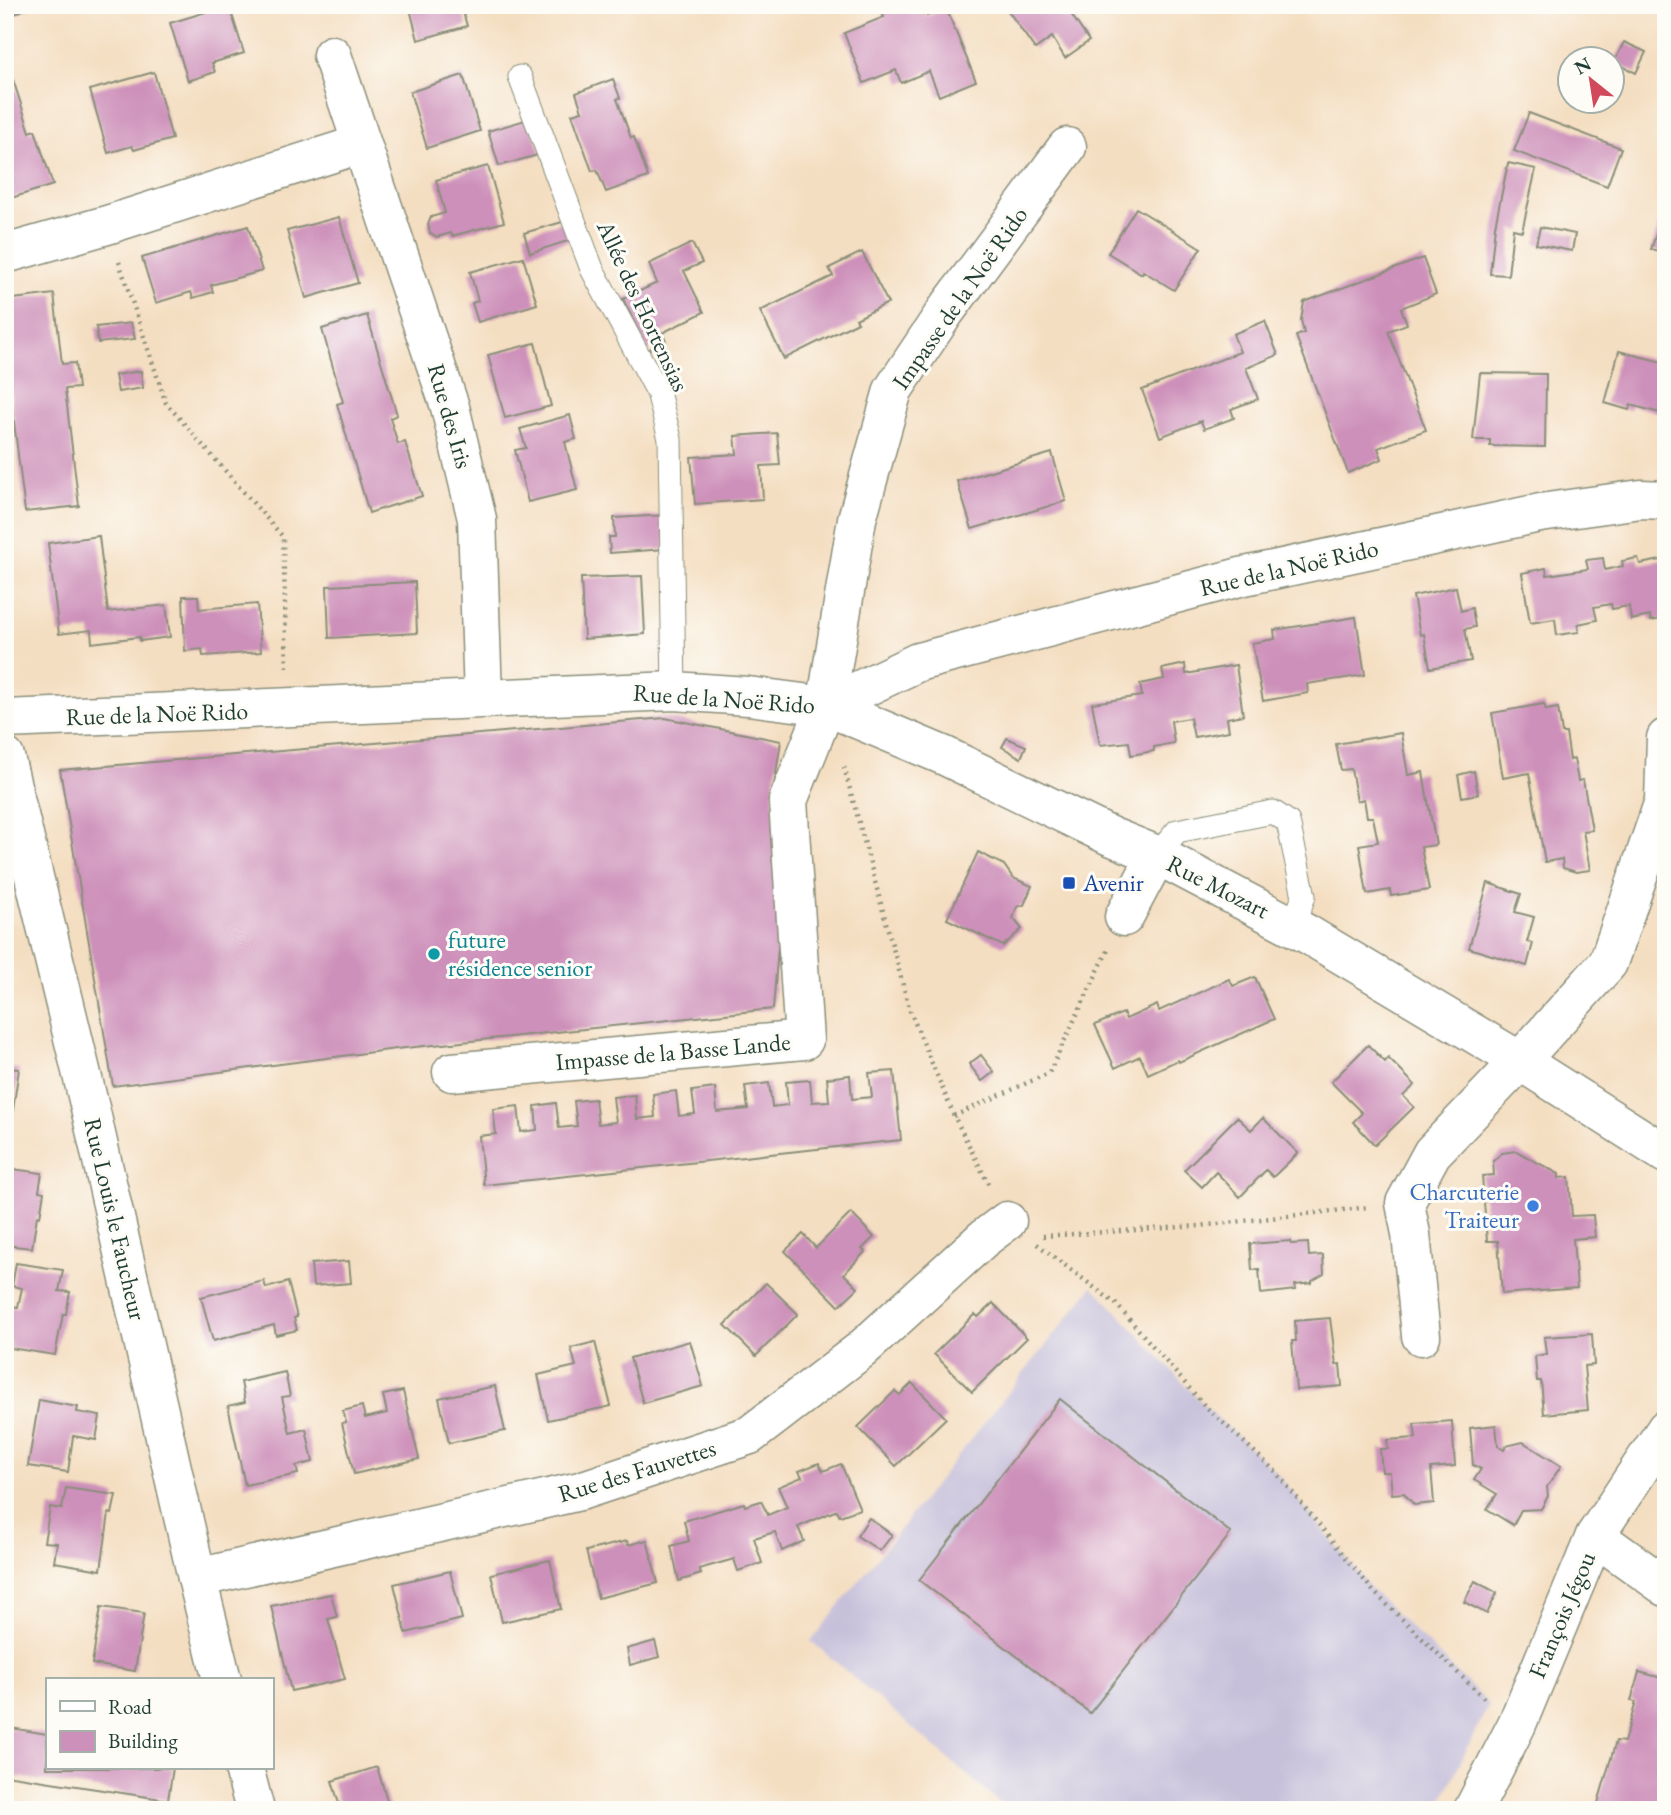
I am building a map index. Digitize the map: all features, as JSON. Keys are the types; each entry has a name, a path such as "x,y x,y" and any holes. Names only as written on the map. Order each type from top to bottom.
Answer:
{"street":[{"name":"Rue des Iris","path":"332,55 450,407 477,519 483,698"},
{"path":"5,254 107,225 361,144"},
{"name":"Impasse de la Noë Rido","path":"826,706 857,519 893,390 945,312 1067,147"},
{"name":"Rue de la Noë Rido","path":"5,719 674,691 748,696 826,706 918,662 1240,577 1540,513 1641,499 1666,499"},
{"name":"Rue Mozart","path":"826,706 945,757 1157,856 1293,926 1520,1061 1666,1154"},
{"name":"Impasse de la Basse Lande","path":"452,1072 804,1040 788,801 826,706"},
{"path":"1421,1336 1411,1234 1405,1203 1432,1153 1608,963 1664,801 1666,738"},
{"name":"Rue Louis le Faucheur","path":"5,757 91,1112 222,1678"},
{"path":"1124,917 1157,856"},
{"name":"Rue des Fauvettes","path":"197,1578 580,1491 750,1435 861,1350 983,1239 1017,1229"},
{"name":"François Jégou","path":"1473,1810 1517,1724 1595,1536 1666,1429"},
{"path":"1595,1536 1666,1587"},
{"path":"245,1770 255,1810"}],"lane":[{"name":"Allée des Hortensias","path":"520,77 593,269 658,392 670,439 674,691"},
{"path":"1157,856 1177,831 1273,813 1288,822 1304,896 1293,926"}],"path":[{"path":"107,225 166,403 283,537 289,709"},
{"path":"826,706 910,1011 954,1115 1017,1229 1116,1304 1204,1405 1275,1471 1374,1592 1489,1704 1517,1724"},
{"path":"954,1115 1049,1073 1124,917"},
{"path":"1017,1229 1199,1226 1405,1203"}],"shaded area":[{"path":"1093,1286 1204,1405 1275,1471 1374,1592 1489,1704 1437,1810 1008,1810 811,1641"}],"building":[{"path":"5,5 32,5 6,19"},
{"path":"229,5 244,53 212,63 215,72 188,81 170,23"},
{"path":"409,5 461,5 467,26 418,40"},
{"path":"879,5 923,5 927,16 946,8 976,81 939,96 929,71 901,83 896,70 864,83 844,33 884,17"},
{"path":"1004,5 1072,5 1067,8 1089,41 1065,58 1052,37 1035,49"},
{"path":"1624,42 1646,52 1636,73 1626,68 1626,46 1622,46"},
{"path":"6,58 30,132 35,130 53,185 5,200"},
{"path":"154,72 172,139 134,150 132,146 108,153 90,90"},
{"path":"463,75 480,131 427,148 410,92"},
{"path":"613,79 620,98 617,99 648,177 606,192 597,170 592,171 572,114 582,111 576,93"},
{"path":"1529,113 1621,148 1607,186 1514,151"},
{"path":"529,119 541,154 499,166 488,131"},
{"path":"1508,163 1536,169 1522,231 1513,229 1508,275 1490,274 1495,226"},
{"path":"488,166 504,222 452,236 451,233 437,237 430,233 428,224 431,217 445,213 436,180"},
{"path":"1666,205 1666,254 1651,249"},
{"path":"1136,208 1201,248 1174,290 1108,253"},
{"path":"339,217 358,283 306,298 287,231"},
{"path":"566,221 574,239 530,253 524,233"},
{"path":"248,226 262,271 211,285 213,292 193,298 191,292 156,303 142,258"},
{"path":"1540,227 1575,234 1572,251 1536,244"},
{"path":"692,243 702,263 684,271 704,312 662,333 666,341 648,350 623,299 657,283 649,264"},
{"path":"862,252 888,303 856,319 858,322 784,359 760,311 833,276 829,268"},
{"path":"523,257 537,304 478,322 472,303 478,301 470,272"},
{"path":"1423,258 1436,294 1401,308 1407,324 1388,331 1426,430 1378,448 1382,459 1348,473 1296,336 1304,333 1301,320 1304,302"},
{"path":"54,294 62,364 75,363 78,388 65,389 79,506 25,512 5,348 5,300"},
{"path":"367,315 397,415 390,418 398,444 405,442 422,496 369,513 337,404 343,402 322,329"},
{"path":"1265,321 1278,355 1246,368 1258,399 1231,409 1234,418 1204,429 1201,421 1160,437 1142,390 1240,352 1233,334"},
{"path":"131,323 135,339 98,343 96,327"},
{"path":"535,343 551,406 505,418 488,355"},
{"path":"1619,351 1666,363 1666,391 1660,413 1631,405 1629,410 1605,403"},
{"path":"141,371 143,388 118,392 115,375"},
{"path":"1480,373 1546,374 1545,447 1490,446 1490,440 1473,440"},
{"path":"570,415 576,439 565,442 577,490 528,502 515,450 526,448 520,429"},
{"path":"777,433 780,465 761,466 763,499 695,504 691,457 737,454 735,436"},
{"path":"1052,453 1066,501 972,529 957,481"},
{"path":"667,515 665,549 610,553 609,537 615,537 614,518"},
{"path":"99,536 108,612 166,605 170,637 140,641 140,637 92,643 91,630 59,634 48,543"},
{"path":"1603,558 1605,570 1623,566 1622,561 1638,558 1640,564 1666,559 1666,618 1651,621 1650,616 1631,620 1629,606 1612,609 1611,604 1594,607 1597,620 1578,624 1579,632 1557,635 1555,619 1530,623 1522,573 1546,568 1547,575 1588,569 1586,560"},
{"path":"642,576 645,634 584,639 581,578"},
{"path":"415,582 417,633 329,638 327,586"},
{"path":"1456,587 1461,611 1472,608 1475,627 1465,629 1471,661 1430,668 1424,634 1420,635 1413,596"},
{"path":"183,596 198,596 199,609 257,604 261,652 203,656 202,649 185,651"},
{"path":"1356,617 1365,675 1307,684 1308,693 1263,701 1252,643 1275,639 1274,630"},
{"path":"1185,664 1186,674 1236,665 1243,715 1227,718 1229,731 1194,737 1190,718 1171,721 1174,743 1154,747 1154,751 1131,755 1129,742 1100,745 1092,703 1142,696 1140,684 1164,679 1162,669"},
{"path":"1544,704 1546,710 1558,708 1562,733 1566,733 1570,760 1574,759 1578,781 1583,780 1592,830 1583,831 1590,870 1576,872 1563,868 1562,859 1545,862 1529,773 1503,778 1492,713"},
{"name":"future résidence senior","path":"665,718 781,741 773,793 782,898 773,1009 396,1049 113,1086 60,770"},
{"path":"1401,733 1408,775 1423,772 1436,845 1421,847 1429,890 1391,896 1390,890 1367,894 1359,845 1378,842 1373,817 1367,817 1364,799 1357,801 1351,769 1341,770 1336,744"},
{"path":"1007,738 1026,746 1021,758 1002,747"},
{"path":"1474,771 1478,794 1462,797 1458,775"},
{"path":"978,852 1004,865 1013,878 1032,886 1024,905 1017,907 1013,918 1022,929 1003,946 947,919"},
{"path":"1488,883 1521,894 1515,912 1534,917 1527,942 1533,943 1527,966 1469,948"},
{"path":"1255,977 1274,1019 1148,1074 1140,1056 1115,1068 1095,1025 1123,1013 1126,1019 1157,1005 1159,1011 1229,979 1233,986"},
{"path":"1368,1045 1385,1062 1388,1058 1415,1085 1403,1096 1414,1107 1375,1145 1353,1122 1362,1113 1331,1082"},
{"path":"981,1055 994,1072 982,1081 969,1064"},
{"path":"5,1068 19,1069 10,1130 5,1129"},
{"path":"894,1071 901,1140 484,1185 479,1136 496,1134 493,1109 518,1106 521,1132 537,1130 535,1106 556,1103 559,1128 577,1126 574,1101 595,1099 598,1124 616,1122 613,1097 635,1095 637,1119 655,1117 653,1094 676,1091 679,1116 695,1114 692,1091 715,1088 717,1112 748,1109 745,1086 769,1083 772,1107 788,1105 786,1082 810,1080 812,1102 829,1101 827,1078 850,1075 852,1099 872,1097 869,1073"},
{"path":"1237,1117 1251,1130 1263,1118 1298,1153 1273,1177 1266,1170 1240,1197 1216,1172 1202,1187 1184,1170"},
{"path":"1516,1151 1559,1174 1559,1178 1569,1177 1572,1216 1593,1215 1595,1237 1573,1239 1577,1288 1502,1294 1498,1241 1487,1241 1482,1176 1494,1175 1493,1161 1502,1153"},
{"path":"5,1168 42,1173 39,1191 44,1192 32,1248 5,1245"},
{"path":"851,1213 874,1237 862,1249 865,1252 844,1274 858,1288 839,1306 785,1251 803,1234 816,1248"},
{"path":"1291,1241 1291,1244 1308,1243 1309,1256 1323,1255 1324,1274 1312,1283 1295,1285 1296,1290 1261,1294 1259,1269 1252,1270 1250,1244"},
{"path":"349,1261 351,1283 313,1286 311,1264"},
{"path":"16,1263 63,1270 59,1291 70,1292 55,1355 10,1348 11,1343 5,1342 5,1305 18,1307 22,1288 12,1286"},
{"path":"264,1281 266,1288 288,1282 297,1317 294,1318 297,1330 276,1335 274,1325 213,1341 201,1297"},
{"path":"766,1283 798,1314 756,1356 725,1325"},
{"path":"993,1303 1027,1338 972,1392 934,1354 975,1314 978,1317"},
{"path":"1330,1318 1336,1365 1340,1364 1342,1386 1296,1390 1292,1341 1296,1341 1295,1321"},
{"path":"1592,1334 1594,1365 1584,1366 1588,1410 1544,1414 1535,1356 1546,1354 1544,1337"},
{"path":"690,1341 703,1386 643,1403 630,1358"},
{"path":"595,1342 611,1406 548,1420 538,1375 576,1366 571,1348"},
{"path":"285,1372 290,1396 282,1397 290,1433 306,1429 313,1462 296,1466 298,1474 245,1485 228,1406 245,1402 241,1382"},
{"path":"912,1383 946,1418 896,1466 858,1427 895,1391 900,1395"},
{"path":"495,1386 505,1431 449,1443 439,1398"},
{"path":"403,1391 419,1459 354,1474 342,1423 346,1422 343,1411 362,1406 365,1418 387,1413 383,1395"},
{"path":"1060,1399 1231,1533 1090,1713 919,1580"},
{"path":"39,1400 78,1407 77,1412 100,1416 96,1440 73,1436 68,1472 28,1466"},
{"path":"1452,1421 1455,1466 1431,1468 1434,1503 1414,1505 1404,1493 1392,1494 1390,1472 1382,1472 1380,1449 1388,1449 1387,1440 1416,1438 1414,1424"},
{"path":"1496,1425 1498,1446 1504,1450 1506,1446 1523,1442 1561,1466 1547,1487 1548,1496 1541,1509 1521,1510 1513,1525 1487,1509 1497,1494 1474,1480 1481,1469 1473,1465 1470,1428"},
{"path":"819,1463 823,1471 841,1464 860,1509 840,1516 837,1510 798,1527 804,1541 782,1551 775,1532 754,1538 762,1563 738,1571 734,1559 699,1569 701,1574 679,1581 671,1546 689,1541 684,1521 744,1503 745,1506 761,1501 768,1515 787,1507 778,1487 802,1477 799,1471"},
{"path":"66,1488 116,1495 112,1514 109,1513 101,1570 54,1562 57,1543 44,1542 50,1507 62,1509"},
{"path":"869,1518 892,1535 880,1551 857,1536"},
{"path":"647,1540 658,1583 598,1598 586,1551 627,1541 628,1545"},
{"path":"550,1560 561,1609 502,1622 491,1574"},
{"path":"450,1571 462,1619 406,1633 394,1584"},
{"path":"1475,1581 1497,1593 1487,1614 1464,1602"},
{"path":"331,1594 337,1617 328,1619 345,1679 291,1691 271,1606"},
{"path":"101,1607 144,1613 135,1671 92,1664"},
{"path":"655,1641 659,1657 630,1665 627,1649"},
{"path":"1639,1672 1666,1679 1666,1787 1663,1798 1657,1810 1596,1810 1616,1741 1624,1742 1636,1702 1631,1701"},
{"path":"5,1727 46,1734 46,1770 173,1770 168,1800 5,1775"},
{"path":"377,1767 390,1810 341,1810 332,1781"}],"place":[{"name":"Avenir","path":"1069,883"},
{"name":"future résidence senior","path":"434,954"},
{"name":"Charcuterie Traiteur","path":"1533,1206"}]}
